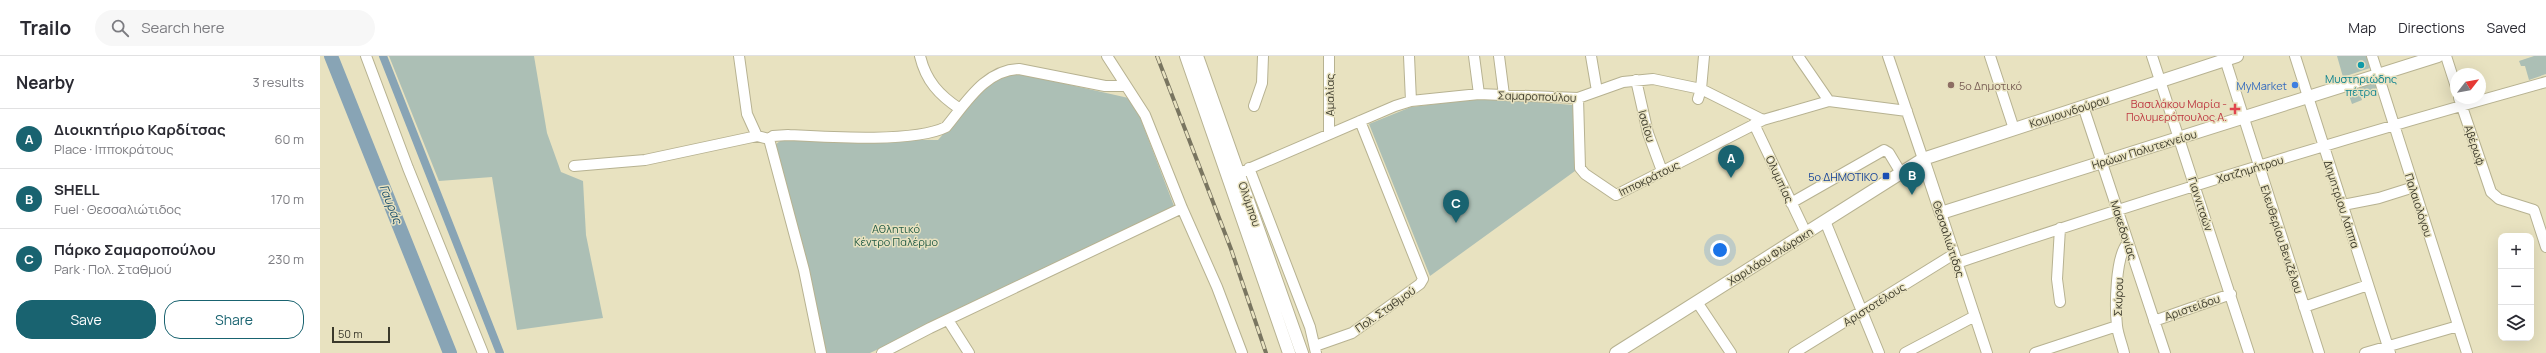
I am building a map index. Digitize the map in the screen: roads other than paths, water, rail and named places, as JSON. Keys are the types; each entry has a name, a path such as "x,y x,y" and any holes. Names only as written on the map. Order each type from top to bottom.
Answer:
{"main road":[{"name":"Ολύμπου","path":"1186,56 1289,353"},
{"name":"Ολύμπου","path":"1197,56 1244,171 1302,353"},
{"name":"Ηρώων Πολυτεχνείου","path":"1941,213 2438,56"},
{"name":"Κουμουνδούρου","path":"1923,159 2229,57"},
{"name":"Χαριλάου Φλώρακη","path":"1620,352 1923,159"},
{"name":"Θεσσαλιώτιδος","path":"1923,159 1941,213"}],"street":[{"path":"366,56 408,168 483,353"},
{"path":"739,56 747,114 757,136"},
{"path":"920,56 926,75 933,88 960,109"},
{"path":"1107,56 1145,115 1182,208 1217,287 1242,353"},
{"path":"1254,106 1262,83 1263,56"},
{"name":"Αμαλίας","path":"1329,56 1329,134"},
{"path":"1409,56 1411,102"},
{"path":"1474,56 1479,94"},
{"path":"1499,56 1504,95"},
{"path":"1590,56 1597,91"},
{"path":"1700,94 1704,56"},
{"path":"1798,56 1829,101"},
{"name":"Θεσσαλιώτιδος","path":"1888,56 1923,159"},
{"path":"1990,56 2014,129"},
{"name":"Γιαννιτσών","path":"2152,56 2231,294 2249,353"},
{"name":"Δημητρίου Λάππα","path":"2295,56 2388,350"},
{"name":"Παλαιολόγου","path":"2372,56 2467,353"},
{"path":"2446,56 2450,68"},
{"name":"Ελευθερίου Βενιζέλου","path":"2229,57 2244,118 2319,353"},
{"path":"574,166 645,160 757,136 770,139 780,136 924,135 946,127 960,109 992,76 1009,69 1019,69 1105,86 1126,86"},
{"name":"Σαμαροπούλου","path":"1244,171 1360,121 1411,102 1479,94 1578,98 1636,80 1658,80 1700,94 1759,122"},
{"name":"Ισαΐου","path":"1636,80 1648,134 1662,171"},
{"name":"Χατζημήτρου","path":"2486,96 2546,82"},
{"name":"Ιπποκράτους","path":"1578,98 1580,168 1582,172 1616,195 1759,122"},
{"path":"1759,122 1829,101 1907,112"},
{"name":"Χατζημήτρου","path":"1956,259 2394,125 2455,104"},
{"name":"Αβέρωφ","path":"2462,104 2491,192 2495,197 2534,210 2545,240"},
{"name":"Μακεδονίας","path":"2083,106 2165,353"},
{"name":"Πολ. Σταθμού","path":"1244,171 1310,327 1316,349 1352,333 1420,284 1423,279 1360,121"},
{"name":"Ολυμπίας","path":"1759,122 1791,203 1806,233"},
{"path":"770,139 804,270 821,353"},
{"path":"1791,203 1884,150 1889,152 1901,173"},
{"path":"2343,205 2379,198 2414,187"},
{"path":"882,353 1182,208"},
{"name":"Θεσσαλιώτιδος","path":"1941,213 1987,353"},
{"path":"1825,221 1879,353"},
{"path":"2060,228 2057,279 2060,302"},
{"name":"Σκύρου","path":"2124,353 2117,326 2117,281 2122,254 2128,243"},
{"name":"Αριστοτέλους","path":"1794,353 1862,311 1956,259"},
{"path":"2304,307 2368,285"},
{"name":"Αριστείδου","path":"2154,321 2231,294"},
{"path":"1697,302 1731,353"},
{"path":"1906,353 1975,316"},
{"path":"948,320 969,353"},
{"path":"2041,352 2117,326"},
{"path":"2365,353 2388,350 2458,326"}],"waterway":[{"name":"Γαυράς","path":"331,56 450,353"},
{"path":"383,56 500,353"}],"railway":[{"path":"1157,56 1231,249 1266,353"}],"place":[{"name":"Μυστηριώδης πέτρα","path":"2361,65"},
{"name":"5ο Δημοτικό","path":"1951,85"},
{"name":"MyMarket","path":"2295,85"},
{"name":"Βασιλάκου Μαρία - Πολυμερόπουλος Α.","path":"2235,109"},
{"name":"5ο ΔΗΜΟΤΙΚΟ","path":"1886,176"},
{"name":"Διοικητήριο Καρδίτσας","path":"1731,178"},
{"name":"SHELL","path":"1912,195"},
{"name":"Πάρκο Σαμαροπούλου","path":"1456,223"}],"park label":[{"name":"Αθλητικό Κέντρο Παλέρμο","path":"896,234"}]}
